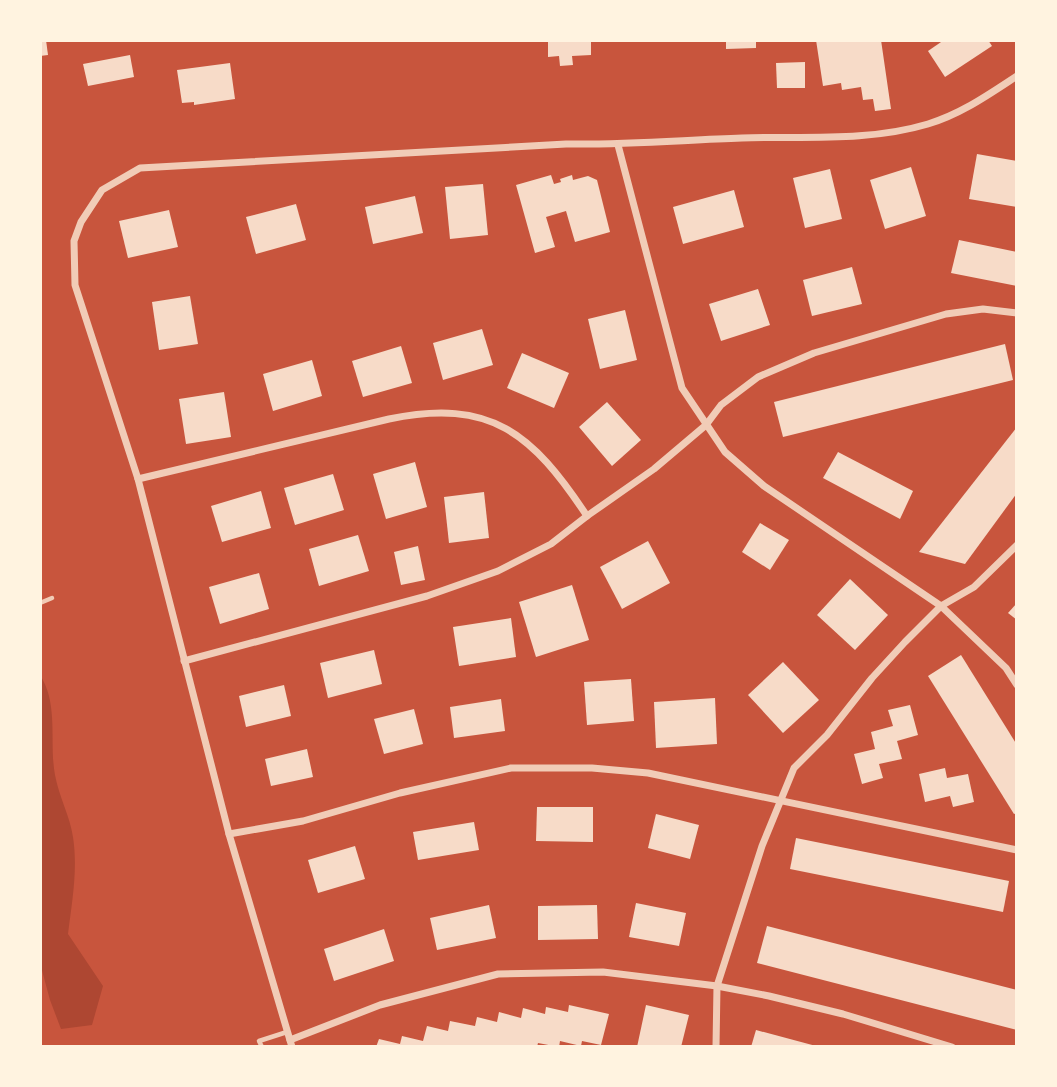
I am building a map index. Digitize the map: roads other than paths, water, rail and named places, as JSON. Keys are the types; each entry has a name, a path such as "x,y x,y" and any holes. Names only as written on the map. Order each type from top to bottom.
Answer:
{"street":[{"path":"952,1047 844,1014 769,996 716,986 603,972 498,974 380,1005 291,1044 229,834 138,479 75,285 74,241 81,222 102,190 140,168 566,144 618,145 893,133 960,113 1017,76"},
{"path":"618,145 682,388 725,452 764,486 941,606 1006,668 1017,685"},
{"path":"184,661 427,596 498,571 551,544 654,469 706,425 721,405 758,377 814,353 946,314 983,309 1017,313"},
{"path":"138,479 388,419 423,412 452,411 489,420 522,436 570,490 587,516"},
{"path":"716,1047 716,986 744,899 794,768 827,735 872,678 941,606 974,587 1017,545"},
{"path":"229,834 303,821 400,793 511,768 592,768 648,772 1017,850"}],"lane":[{"path":"40,603 52,598"},
{"path":"262,1047 259,1041 287,1031"}]}
